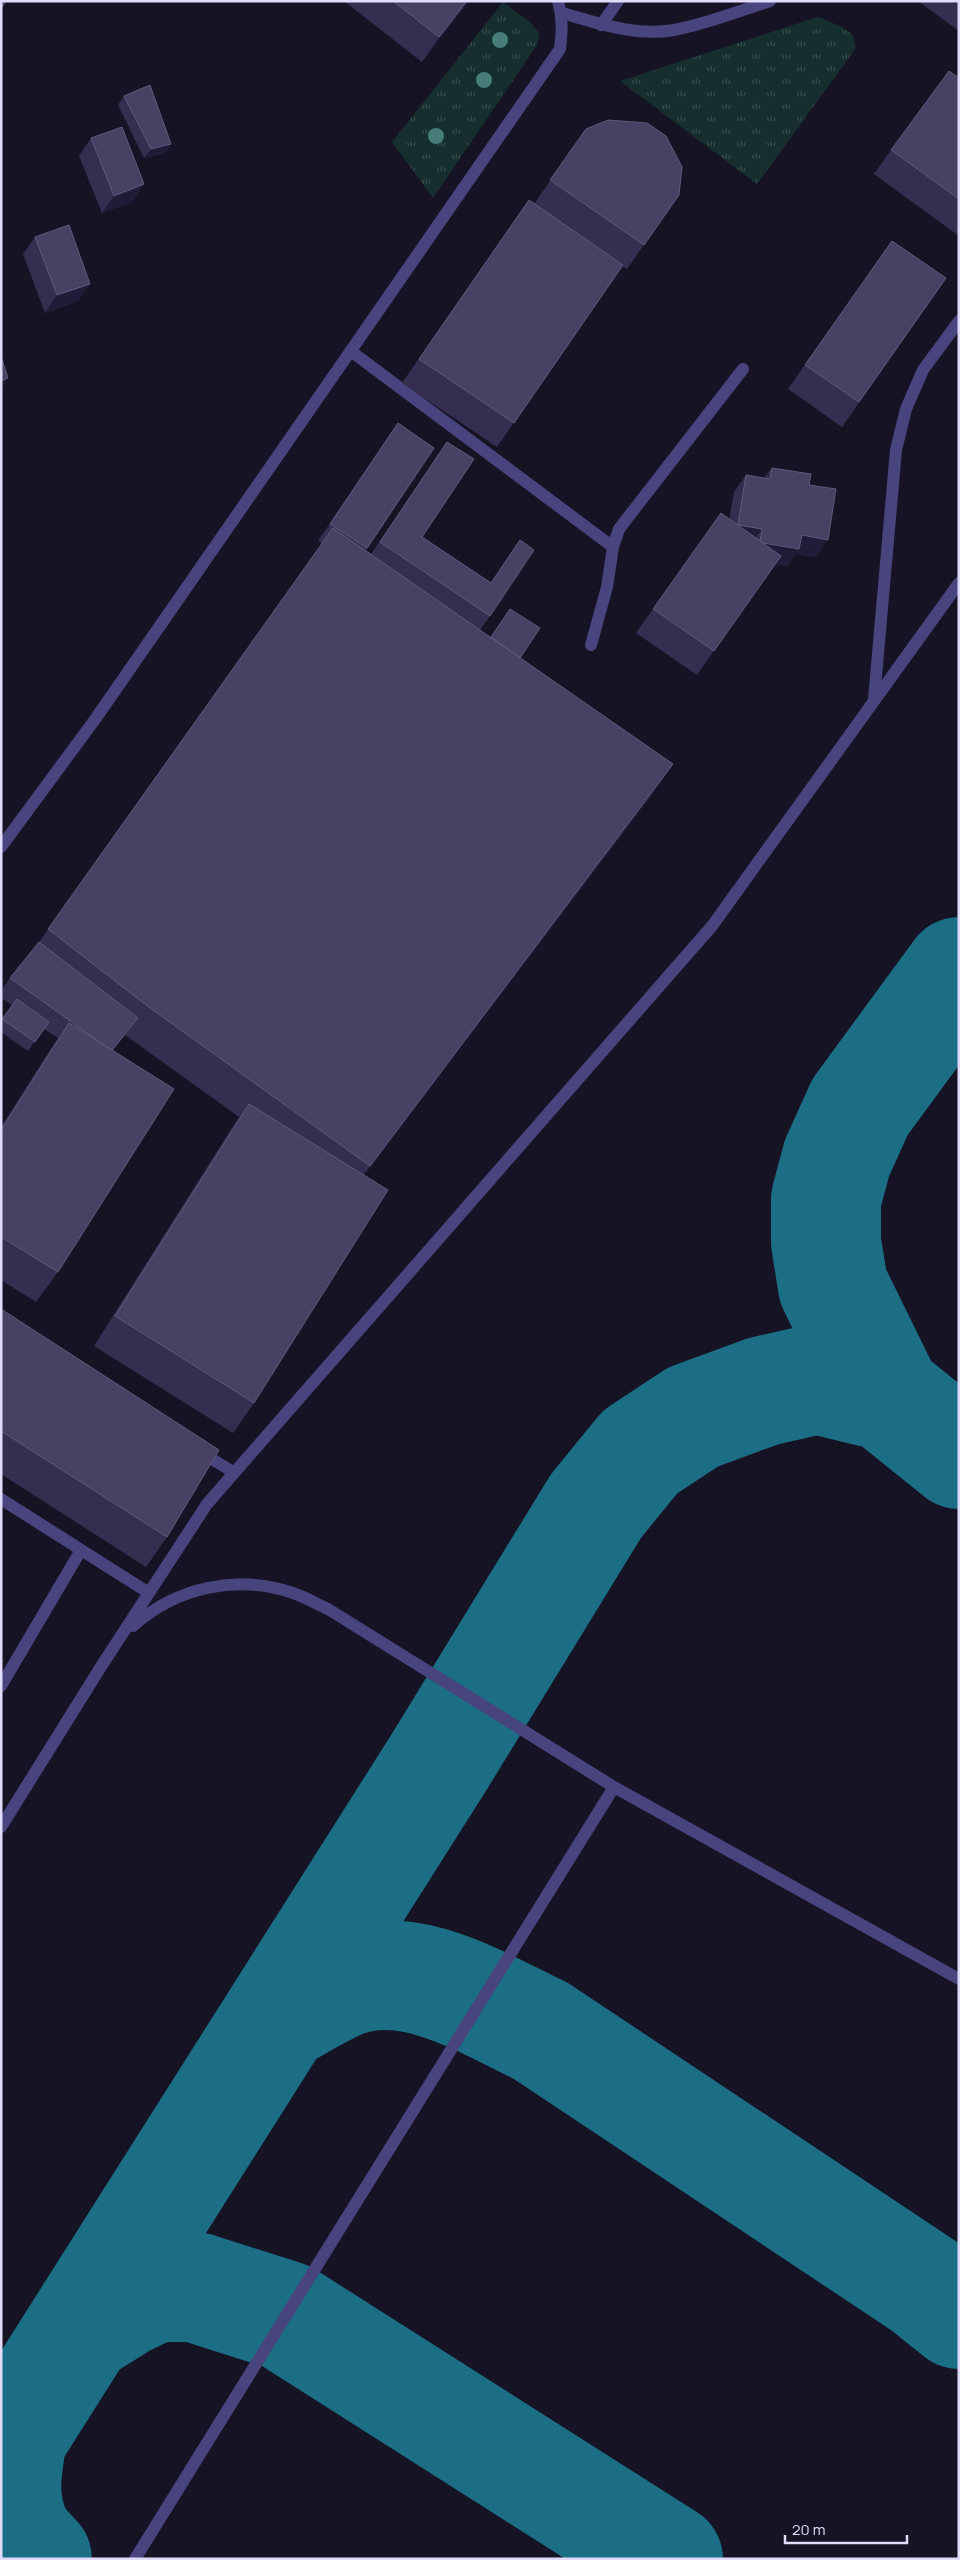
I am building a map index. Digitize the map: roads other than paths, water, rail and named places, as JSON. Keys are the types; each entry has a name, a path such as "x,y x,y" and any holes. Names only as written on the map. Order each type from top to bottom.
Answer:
{"lane":[{"path":"597,23 618,1"},
{"path":"1,847 96,718 352,352 560,49 562,30 560,7 597,23 623,30 674,30 770,1"},
{"path":"874,701 896,450 906,409 923,370 959,321"},
{"path":"352,352 613,547"},
{"path":"591,645 609,578 613,547 619,529 743,369"},
{"path":"1,1827 207,1504 712,926 959,583"},
{"path":"184,1442 233,1472"},
{"path":"1,1499 149,1593"},
{"path":"1,1686 81,1550"},
{"path":"122,1636 150,1611 183,1594 220,1585 257,1584 294,1593 328,1609 614,1787 959,1979"},
{"path":"135,2559 614,1787"}]}
